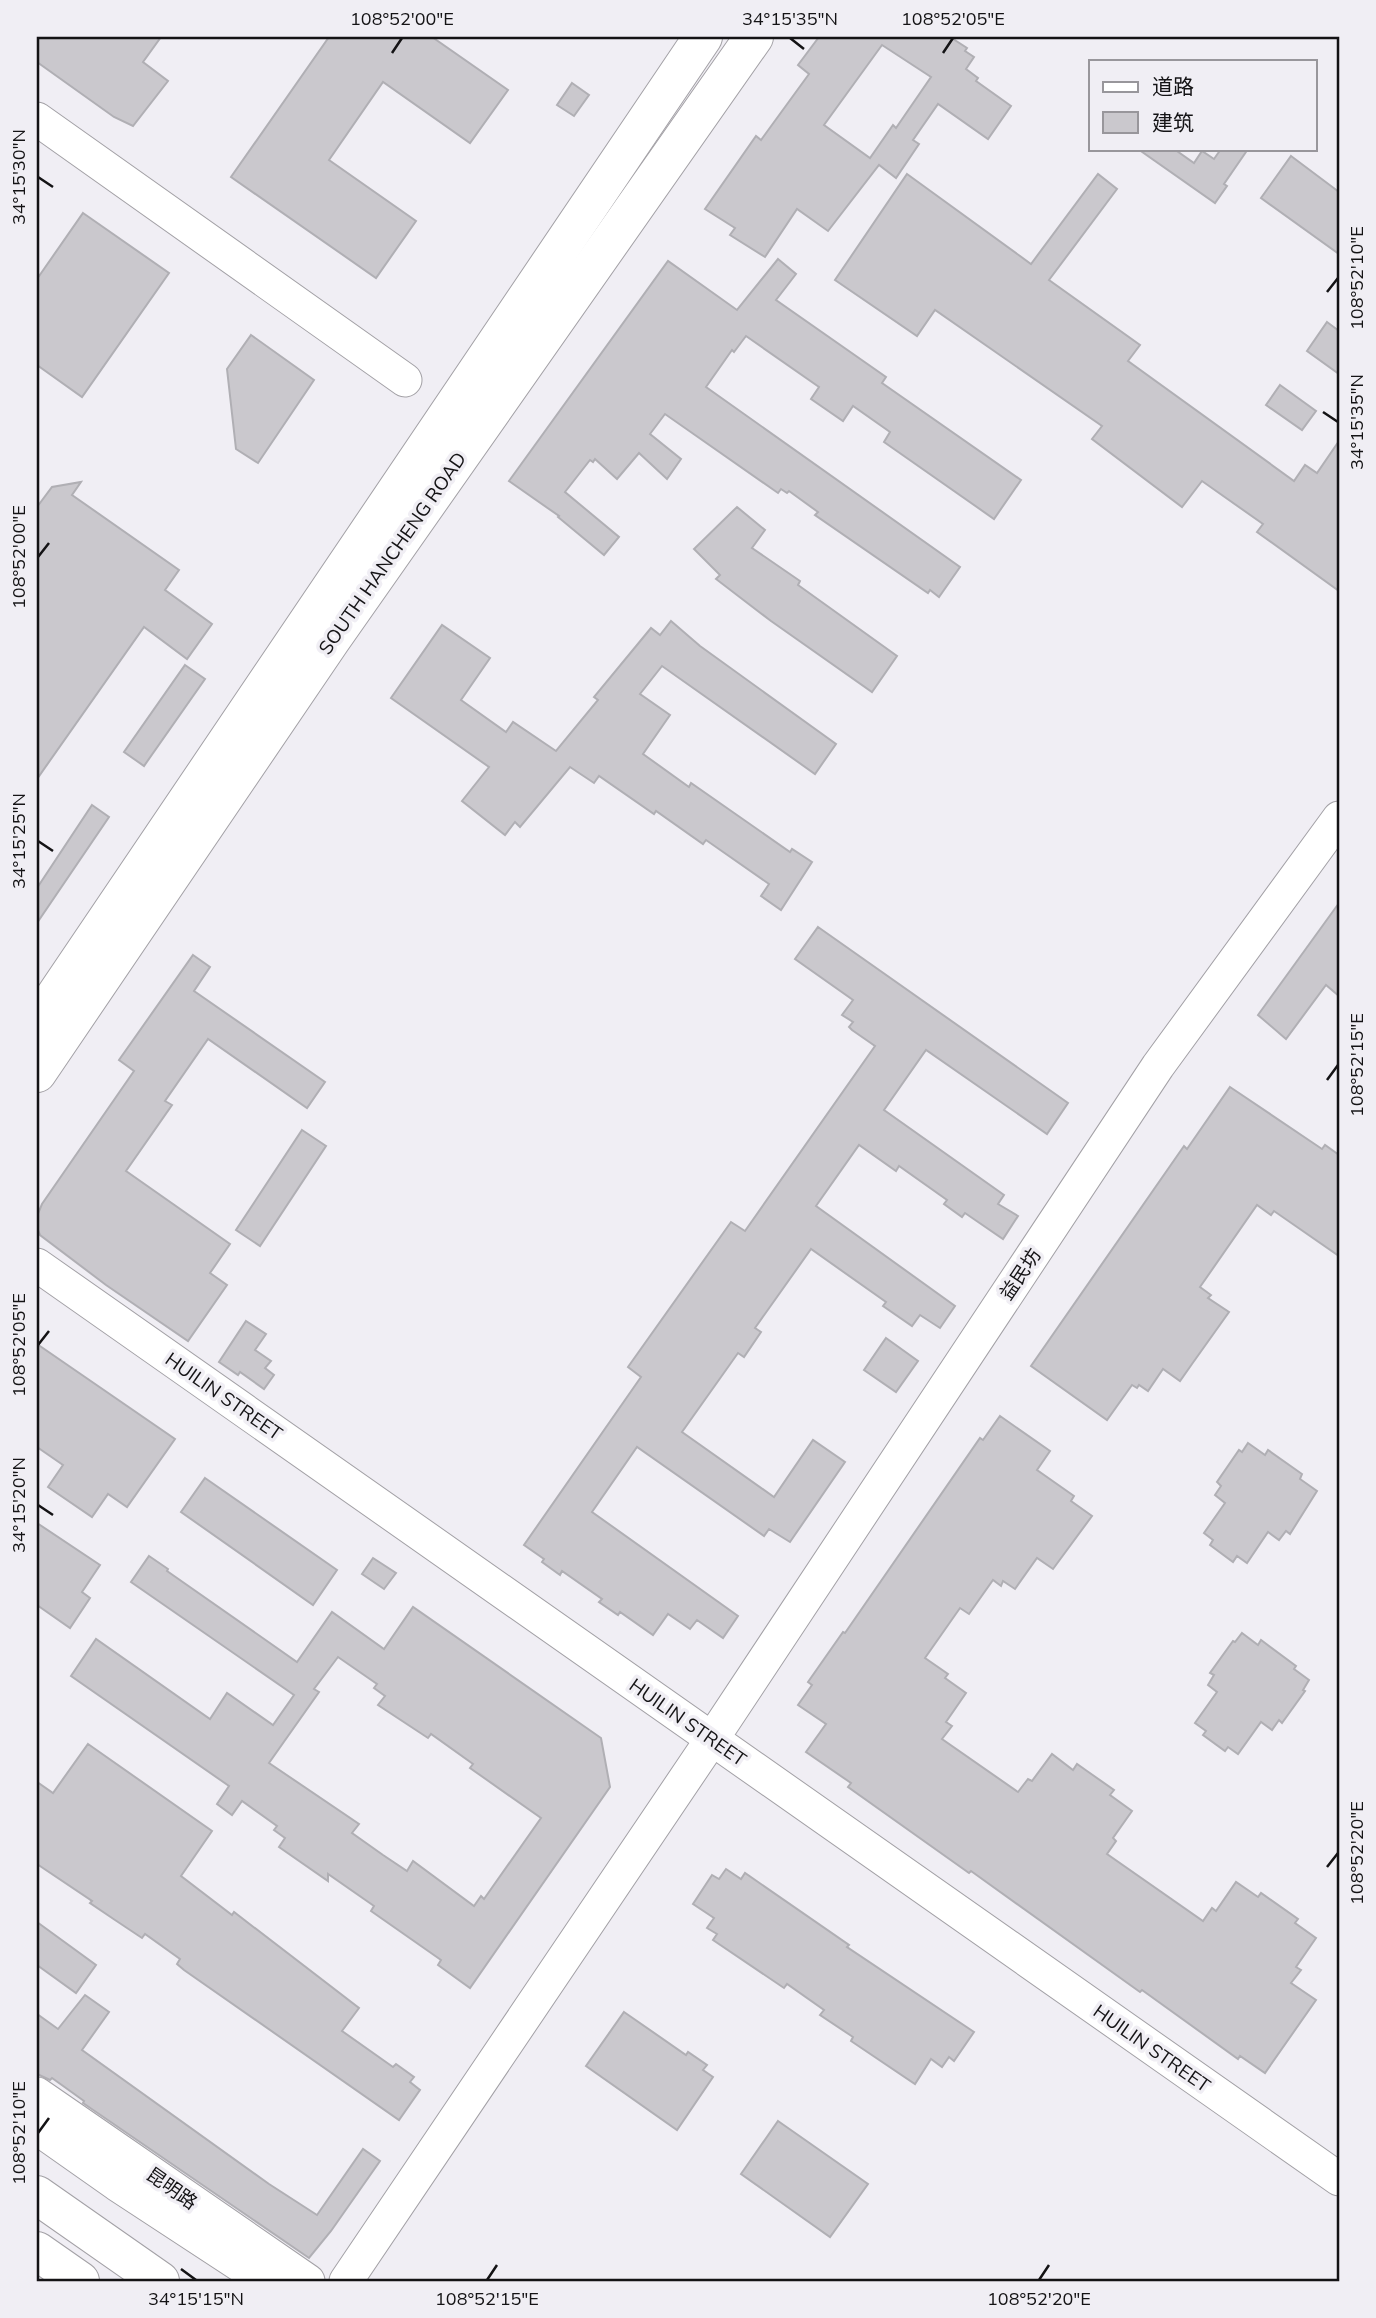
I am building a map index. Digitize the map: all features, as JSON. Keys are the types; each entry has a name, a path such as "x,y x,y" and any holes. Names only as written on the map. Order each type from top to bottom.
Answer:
{"main road":[{"name":"SOUTH HANCHENG ROAD","path":"37,1023 703,37"},
{"name":"SOUTH HANCHENG ROAD","path":"37,1073 331,640 754,37"},
{"path":"37,2125 118,2182 269,2281"},
{"path":"37,2146 230,2281"},
{"path":"37,2194 160,2281"},
{"path":"37,2251 80,2281"}],"street":[{"path":"37,119 405,380"},
{"name":"益民坊","path":"346,2281 712,1739 1158,1066 1339,818"},
{"name":"HUILIN STREET","path":"37,1265 1339,2179"},
{"name":"昆明路","path":"37,2094 308,2281"}],"building":[{"path":"37,37 161,37 143,62 168,81 133,126 114,117 37,62"},
{"path":"329,37 432,37 508,90 470,143 383,82 329,160 416,221 376,278 231,177"},
{"path":"819,37 950,37 967,48 965,51 974,57 966,69 978,78 976,81 1011,106 988,139 938,104 913,140 919,144 896,178 879,165 828,231 797,209 765,257 730,235 735,228 705,209 756,136 761,140 809,74 798,65","holes":["882,45 931,77 896,128 893,125 870,158 824,125"]},
{"path":"572,83 589,95 574,116 557,105"},
{"path":"1139,150 1175,150 1194,163 1202,151 1214,159 1220,150 1247,150 1224,184 1227,186 1215,203"},
{"path":"1291,156 1339,192 1339,254 1261,198"},
{"path":"907,174 1031,264 1098,174 1117,189 1049,280 1140,345 1128,361 1294,481 1305,465 1317,473 1339,441 1339,591 1257,532 1263,524 1202,481 1182,507 1092,439 1102,426 935,310 917,336 835,280"},
{"path":"83,213 169,273 82,397 37,365 37,279"},
{"path":"778,259 796,274 776,300 886,377 882,383 1021,480 994,519 884,442 890,432 853,406 843,421 811,399 819,387 746,336 734,352 732,350 706,387 960,567 939,597 930,590 928,593 815,515 818,512 789,491 787,493 781,489 778,493 665,414 650,434 681,459 667,479 639,453 617,479 595,459 593,462 590,460 565,492 619,537 604,555 559,516 509,481 668,261 737,310"},
{"path":"1327,322 1339,331 1339,374 1307,351"},
{"path":"251,335 314,380 258,463 236,449 227,369"},
{"path":"1280,385 1316,411 1302,430 1266,405"},
{"path":"81,482 72,495 179,570 165,590 212,624 187,659 144,627 37,779 37,507 52,487"},
{"path":"737,507 765,530 752,548 800,581 798,585 897,656 872,692 716,579 720,575 694,549"},
{"path":"671,621 700,646 836,744 815,774 662,666 640,694 670,715 643,754 689,787 691,783 790,852 792,849 812,862 781,910 761,896 769,884 706,840 703,844 599,776 594,783 570,767 520,827 515,822 505,835 462,801 489,767 391,698 442,625 490,658 461,700 506,732 513,722 556,751 598,700 594,697 651,628 660,635"},
{"path":"185,665 205,679 144,766 124,752"},
{"path":"92,805 109,817 37,923 37,888"},
{"path":"1339,903 1339,996 1326,985 1286,1039 1258,1015"},
{"path":"818,927 1068,1103 1047,1134 926,1050 884,1110 1004,1195 998,1204 1018,1216 1003,1239 965,1213 962,1217 944,1204 947,1200 899,1166 896,1171 859,1145 816,1206 955,1306 940,1328 920,1315 912,1326 883,1306 886,1302 811,1249 755,1328 761,1332 744,1357 738,1353 682,1432 774,1497 813,1440 845,1462 790,1542 769,1529 764,1536 637,1447 592,1512 738,1616 723,1638 697,1620 690,1629 668,1614 653,1635 620,1612 618,1615 599,1602 602,1599 562,1571 560,1575 524,1545 641,1377 628,1367 731,1222 745,1231 875,1046 852,1030 849,1027 853,1022 842,1015 853,1000 795,959"},
{"path":"193,955 210,967 194,991 325,1082 307,1108 208,1039 165,1101 172,1105 126,1171 230,1244 210,1273 227,1285 188,1341 106,1285 40,1235 37,1216 42,1204 134,1071 119,1060"},
{"path":"1230,1087 1322,1149 1325,1145 1339,1155 1339,1256 1274,1211 1271,1215 1257,1205 1200,1287 1211,1295 1208,1298 1229,1312 1180,1381 1163,1369 1148,1391 1139,1385 1137,1388 1132,1385 1107,1420 1031,1366 1184,1146 1187,1149"},
{"path":"302,1130 326,1146 260,1246 236,1230"},
{"path":"246,1321 266,1334 255,1350 271,1361 265,1368 274,1375 264,1389 240,1372 238,1375 219,1362"},
{"path":"886,1338 918,1361 896,1392 864,1370"},
{"path":"37,1344 175,1439 127,1507 108,1494 92,1517 48,1487 63,1465 37,1447"},
{"path":"1000,1416 1050,1451 1037,1470 1074,1496 1071,1501 1092,1516 1053,1569 1037,1558 1015,1589 1003,1581 1001,1586 993,1580 969,1614 960,1608 925,1658 948,1674 945,1678 966,1693 946,1722 952,1726 942,1739 1018,1792 1028,1779 1032,1781 1052,1754 1073,1770 1077,1764 1114,1790 1110,1795 1132,1811 1113,1838 1116,1841 1107,1854 1203,1921 1212,1908 1216,1911 1236,1882 1258,1897 1261,1893 1298,1919 1295,1923 1316,1938 1296,1967 1301,1970 1291,1983 1316,2000 1265,2073 1240,2056 1238,2059 971,1871 969,1873 848,1787 851,1783 806,1752 826,1724 798,1705 812,1685 808,1682 980,1438 983,1440"},
{"path":"1248,1443 1265,1455 1268,1450 1302,1474 1300,1479 1317,1491 1290,1534 1286,1531 1279,1540 1268,1532 1247,1563 1237,1556 1233,1562 1210,1545 1213,1540 1204,1533 1225,1503 1215,1495 1221,1486 1217,1482 1239,1450 1242,1452"},
{"path":"205,1478 337,1570 313,1605 181,1512"},
{"path":"37,1523 100,1565 82,1592 90,1598 70,1628 37,1605"},
{"path":"149,1556 297,1662 332,1612 384,1649 413,1607 601,1738 610,1787 470,1988 438,1965 441,1960 371,1911 374,1906 328,1874 328,1881 279,1847 285,1838 274,1830 277,1826 242,1801 232,1815 217,1804 229,1786 71,1676 96,1639 210,1719 227,1693 273,1725 294,1695 131,1582","holes":["338,1657 377,1684 374,1688 385,1696 378,1705 428,1738 431,1734 473,1764 470,1768 541,1818 484,1899 481,1896 474,1906 413,1861 407,1871 383,1855 352,1833 359,1824 269,1763 319,1692 314,1689"]},
{"path":"373,1558 396,1573 384,1589 362,1574"},
{"path":"1242,1633 1258,1645 1261,1640 1296,1666 1294,1669 1309,1680 1303,1690 1305,1691 1282,1723 1279,1720 1272,1730 1261,1722 1238,1754 1228,1747 1225,1751 1203,1735 1206,1731 1195,1723 1217,1692 1208,1685 1214,1675 1210,1673"},
{"path":"88,1744 212,1831 181,1876 232,1915 234,1912 359,2008 342,2031 393,2067 396,2064 414,2077 410,2082 420,2090 399,2120 184,1970 177,1964 180,1959 145,1934 142,1938 37,1864 37,1782 53,1793"},
{"path":"726,1869 741,1879 745,1873 849,1945 847,1947 974,2032 954,2061 949,2057 942,2067 931,2059 915,2084 851,2041 853,2037 820,2015 824,2010 787,1984 784,1988 713,1940 717,1934 707,1928 714,1918 693,1904 712,1875 719,1879"},
{"path":"37,1922 96,1965 76,1993 37,1965"},
{"path":"85,1995 109,2012 82,2050 269,2184 317,2215 363,2149 380,2161 309,2258 83,2103 84,2101 52,2078 50,2080 37,2074 37,2014 58,2029"},
{"path":"624,2012 686,2055 688,2052 707,2065 703,2070 713,2077 677,2130 586,2066"},
{"path":"778,2121 868,2184 830,2237 741,2174"}]}
